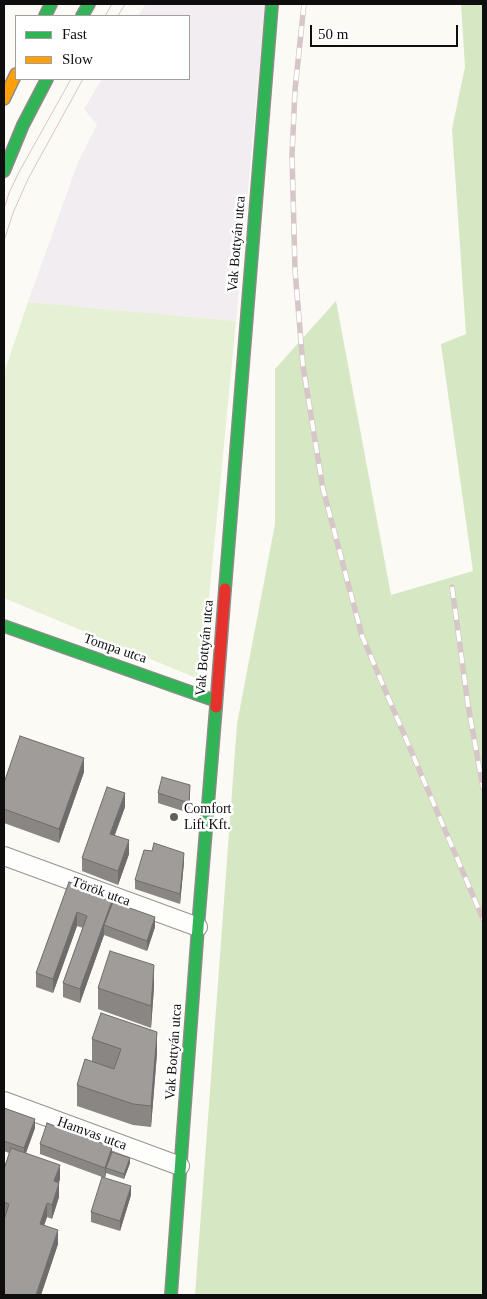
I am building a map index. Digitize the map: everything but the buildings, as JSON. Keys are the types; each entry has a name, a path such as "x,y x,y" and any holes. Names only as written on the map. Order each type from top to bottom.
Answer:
{"street":[{"name":"Vak Bottyán utca","path":"170,1295 272,4"},
{"path":"4,99 15,76"},
{"path":"4,171 23,125 46,80"},
{"name":"Tompa utca","path":"4,626 216,700"},
{"name":"Török utca","path":"4,856 198,927"},
{"name":"Hamvas utca","path":"4,1101 180,1166"}],"shaded area":[{"path":"146,4 265,4 236,321 28,302 78,162 97,125 84,109 101,80 190,80 190,15 139,15"}],"green space":[{"path":"461,4 483,4 483,1295 195,1295 237,724 275,524 275,369 336,301 391,595 473,571 441,344 466,334 452,129 465,67"},
{"path":"28,302 236,321 201,680 4,598 4,373"}],"tram line":[{"path":"106,15 112,4"},
{"path":"119,15 125,4"},
{"path":"4,209 19,172 70,80"},
{"path":"4,241 13,213 28,179 82,80"}],"railway":[{"path":"304,4 295,90 292,155 295,270 303,366 323,489 362,636 483,919"},
{"path":"452,587 468,705 483,788"}],"traffic: fast":[{"path":"46,15 51,4"},
{"path":"83,15 89,4"},
{"path":"225,589 272,4"},
{"path":"4,171 23,125 46,80"},
{"path":"4,626 216,701"},
{"path":"171,1295 216,707"}],"traffic: slow":[{"path":"4,99 15,76"}],"traffic: jam":[{"path":"216,707 225,589"}],"place":[{"name":"Comfort Lift Kft.","path":"174,817"}]}
